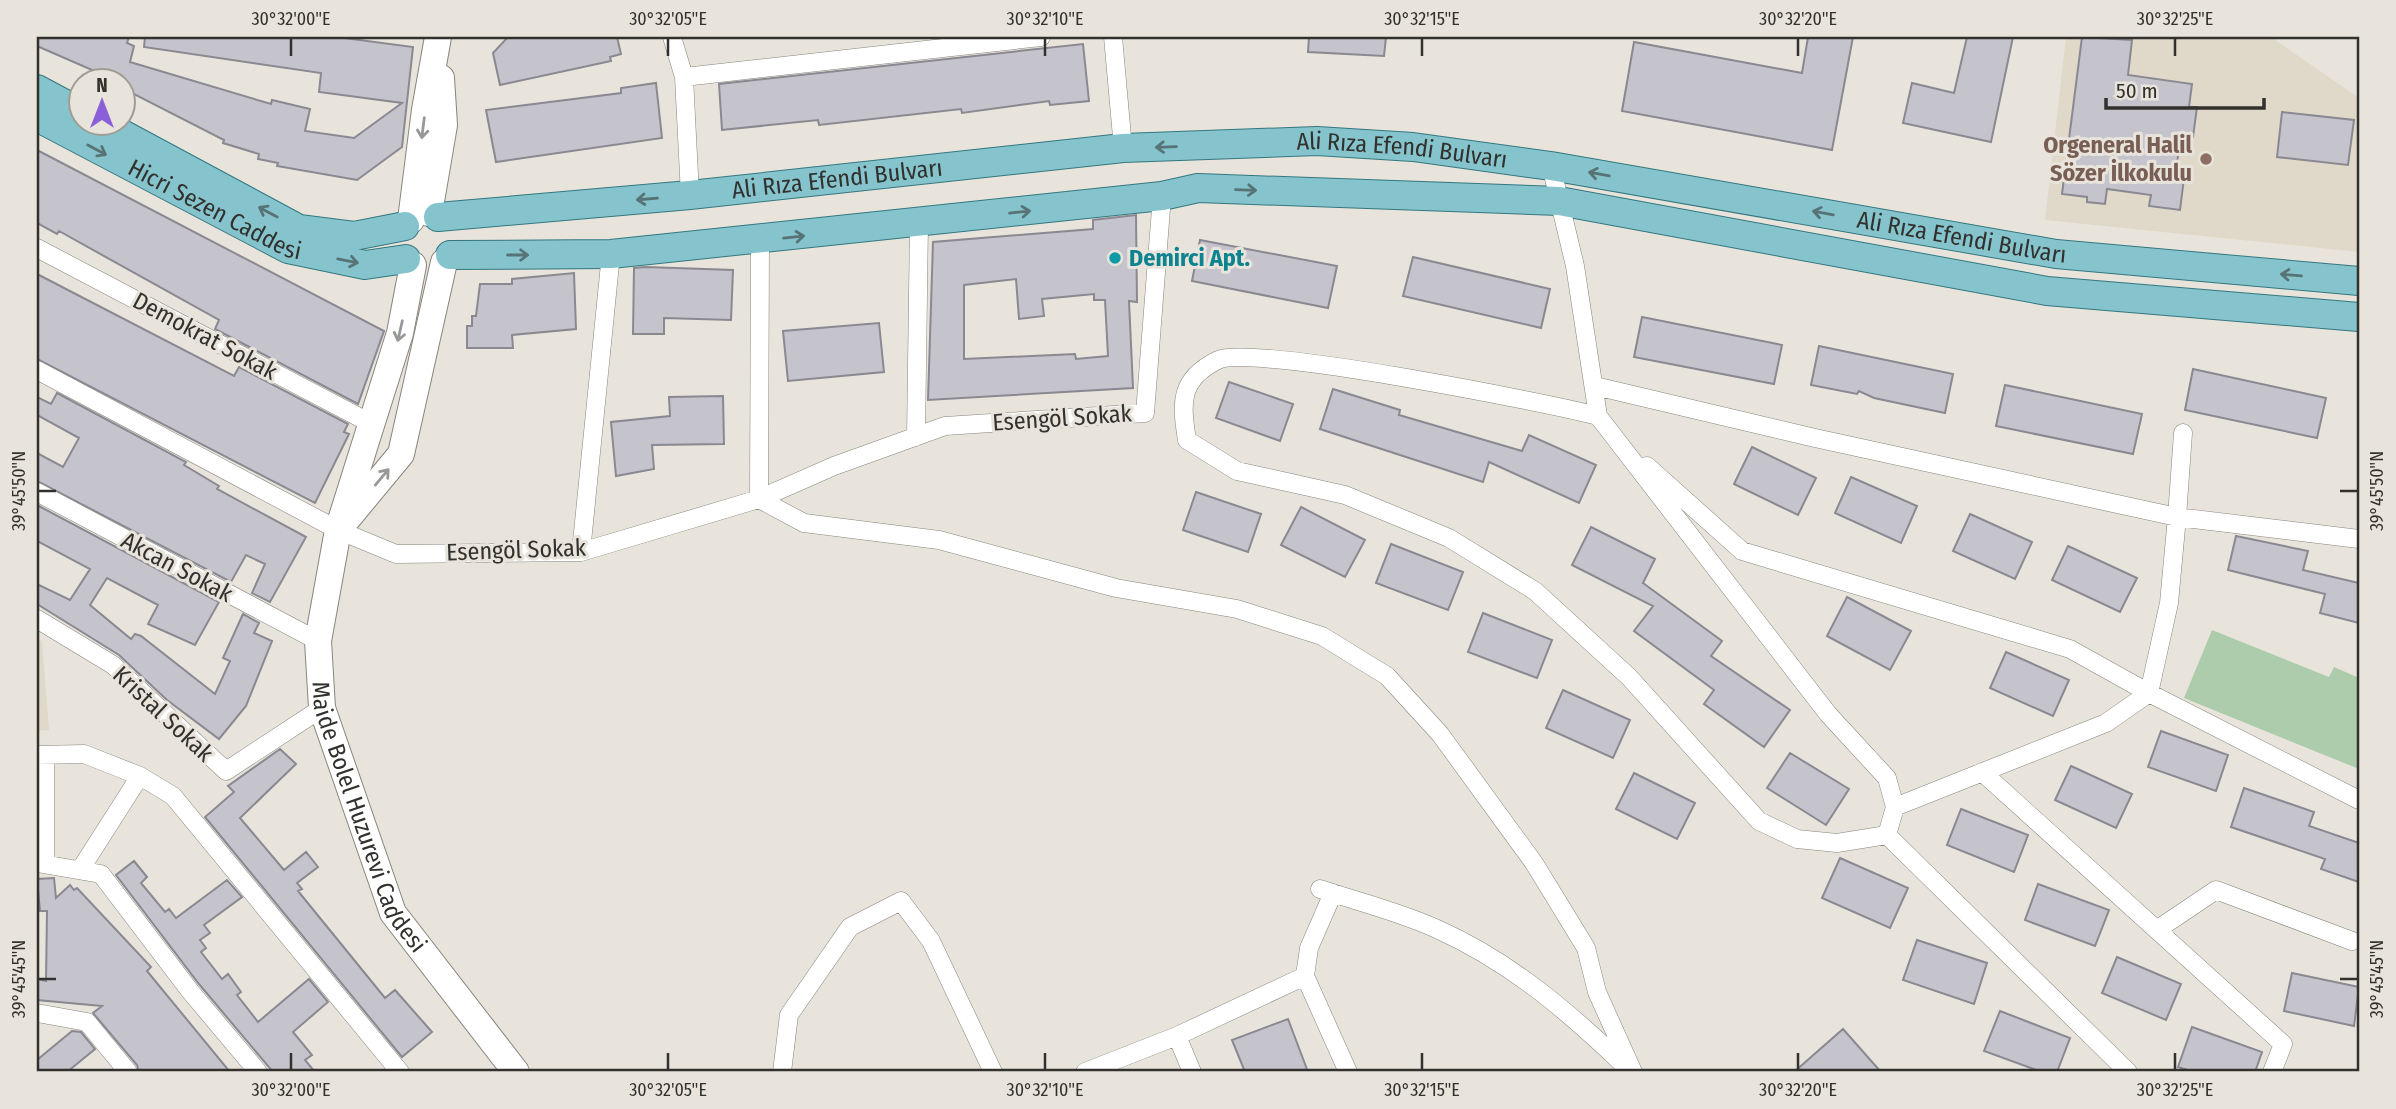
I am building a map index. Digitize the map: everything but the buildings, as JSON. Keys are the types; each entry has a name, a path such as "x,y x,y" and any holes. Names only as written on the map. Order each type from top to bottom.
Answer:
{"main road":[{"path":"421,219 451,230 454,239 447,259 429,268 410,262 400,244 421,219 444,125 439,37"},
{"path":"37,89 66,105"},
{"name":"Hicri Sezen Caddesi","path":"37,117 288,249 365,265 410,262"},
{"name":"Ali Rıza Efendi Bulvarı","path":"126,136 299,229 354,236 421,219 690,195 1123,148 1317,142 1413,148 1551,166 2056,254 2359,281"},
{"name":"Ali Rıza Efendi Bulvarı","path":"447,259 611,254 760,240 1162,196 1198,188 1559,201 2048,291 2359,317"},
{"name":"Maide Bolel Huzurevi Caddesi","path":"338,530 401,454 447,259"},
{"name":"Maide Bolel Huzurevi Caddesi","path":"410,262 400,333 338,530 318,641 322,708 393,913 516,1072"}],"street":[{"path":"672,37 684,77 690,195"},
{"path":"684,77 1041,37"},
{"path":"1113,37 1123,148"},
{"path":"1551,166 1574,266 1598,416 1828,714 1887,778 1895,807 1887,835"},
{"name":"Esengöl Sokak","path":"37,370 338,530 396,554 581,552 759,499 834,466 944,426 1145,412 1162,196"},
{"path":"916,437 919,223"},
{"path":"760,240 759,499 804,523 939,540 1116,588 1237,609 1322,636 1387,676 1440,734 1534,863 1586,948 1597,992 1632,1072"},
{"name":"Demokrat Sokak","path":"37,248 372,424"},
{"path":"581,552 611,254"},
{"path":"1598,416 1551,404 1287,360 1220,358 1192,376 1181,405 1187,440 1237,471 1345,495 1449,538 1535,591 1629,677 1759,821 1797,839 1837,843 1887,835"},
{"path":"1595,386 1815,438 2177,517 2359,539"},
{"path":"1895,807 2106,723 2149,693 2169,603 2183,433"},
{"path":"1613,436 1742,551 2070,649 2149,693 2359,800"},
{"name":"Akcan Sokak","path":"37,492 318,641"},
{"name":"Kristal Sokak","path":"37,619 113,665 226,772 322,708"},
{"path":"258,1072 190,990 101,874 41,862 41,755 84,754 140,776 173,796 400,1072"},
{"path":"1982,772 2283,1044 2272,1072"},
{"path":"80,870 140,776"},
{"path":"1887,835 2128,1072"},
{"path":"2158,929 2216,890 2352,941"},
{"path":"1348,1072 1305,976 1326,891 1437,929 1517,973 1576,1019 1632,1072"},
{"path":"782,1072 789,1015 827,960 850,927 901,901 931,941 993,1072"},
{"path":"1085,1072 1177,1035 1305,976"},
{"path":"37,1013 87,1022 128,1072"},
{"path":"1177,1035 1192,1072"}],"shaded area":[{"name":"Orgeneral Halil Sözer İlkokulu","path":"2066,37 2271,37 2359,98 2359,252 2045,220"},
{"path":"37,639 42,641 49,730 37,731"}],"green space":[{"path":"2212,630 2329,677 2334,667 2359,678 2359,769 2184,698"}],"place":[{"name":"Orgeneral Halil Sözer İlkokulu","path":"2206,159"},
{"name":"Demirci Apt.","path":"1115,258"}]}
